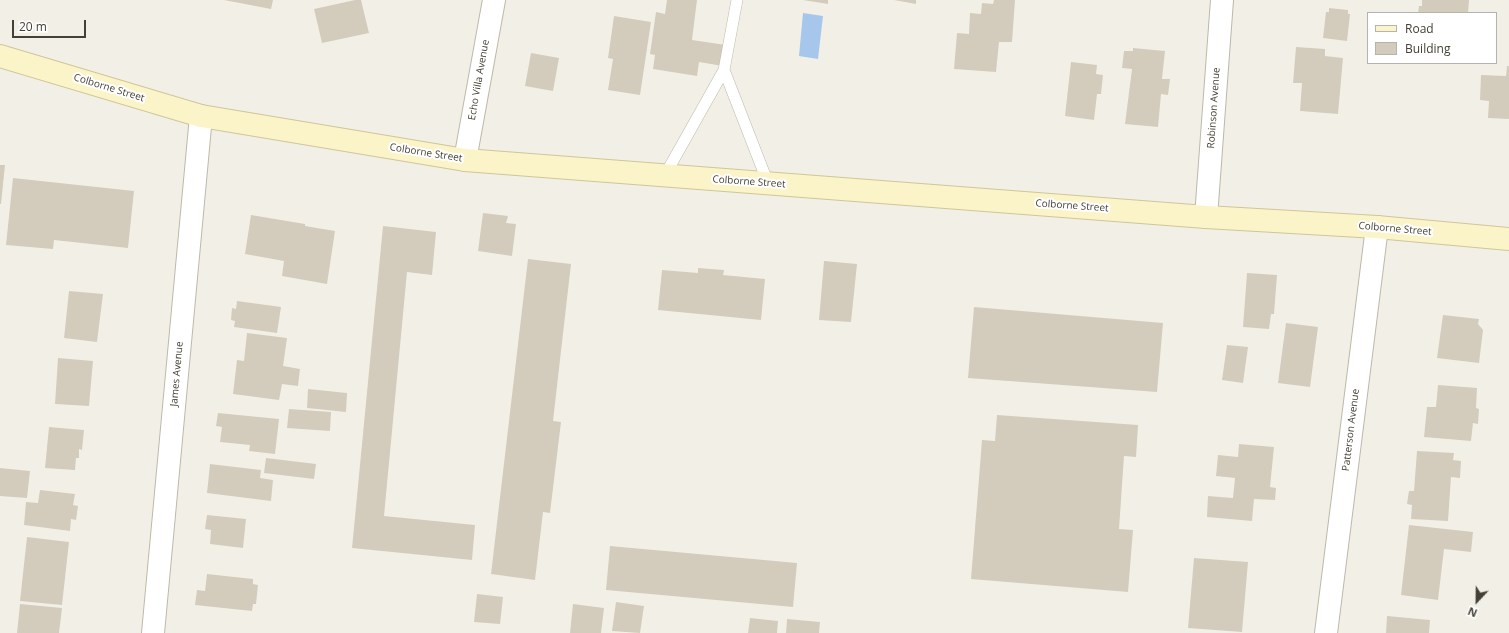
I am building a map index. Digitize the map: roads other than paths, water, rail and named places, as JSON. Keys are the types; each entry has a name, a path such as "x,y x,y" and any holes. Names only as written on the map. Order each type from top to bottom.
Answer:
{"main road":[{"name":"Colborne Street","path":"0,56 201,116 465,160 1509,239"}],"street":[{"name":"Echo Villa Avenue","path":"465,160 494,0"},
{"name":"Robinson Avenue","path":"1206,217 1222,0"},
{"name":"James Avenue","path":"153,633 201,116"},
{"name":"Patterson Avenue","path":"1326,633 1377,228"}],"lane":[{"path":"665,175 724,70 737,0"},
{"path":"724,70 768,183"}],"water":[{"path":"803,13 823,16 818,59 799,56"}]}
